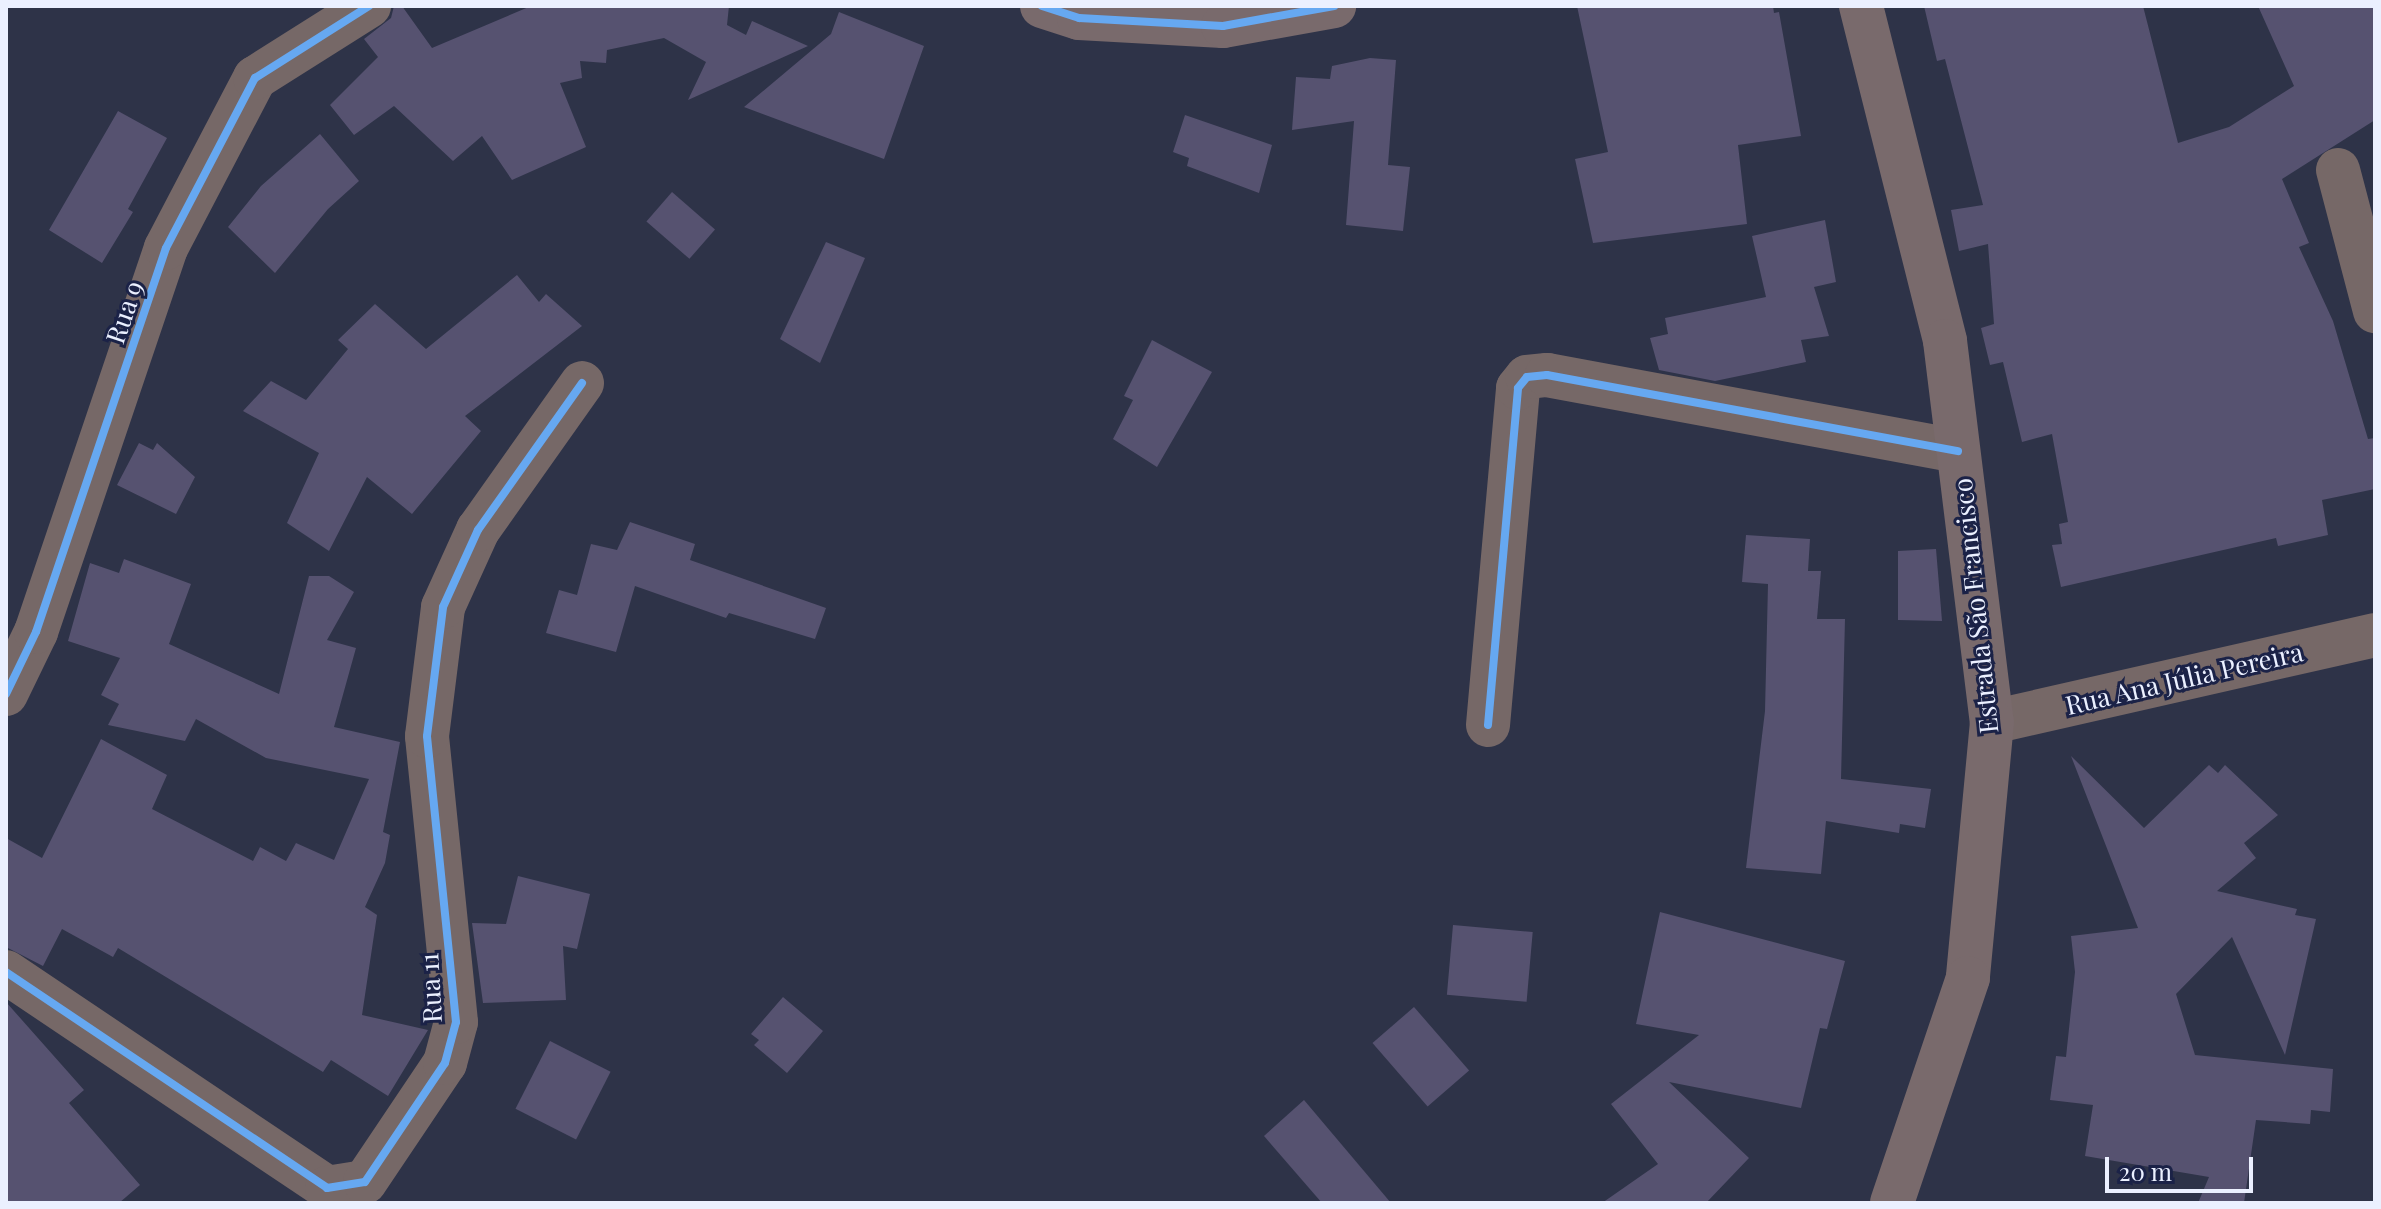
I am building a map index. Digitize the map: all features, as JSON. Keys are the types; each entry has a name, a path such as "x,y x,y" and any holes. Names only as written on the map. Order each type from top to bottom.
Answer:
{"main road":[{"path":"1042,6 1079,18 1223,26 1334,6"},
{"name":"Estrada São Francisco","path":"1861,6 1945,341 1992,722 1968,978 1892,1203"}],"street":[{"name":"Rua 9","path":"6,694 21,627 166,248 255,78 369,6"},
{"path":"2338,170 2375,311"},
{"path":"1488,725 1518,388 1527,377 1547,375 1958,451"},
{"name":"Rua 11","path":"6,972 327,1188 365,1182 445,1063 456,1022 427,736 443,607 478,530 582,383"},
{"name":"Rua Ana Júlia Pereira","path":"1992,722 2375,635"}],"building":[{"path":"394,6 402,6 432,48 531,6 729,6 727,25 746,35 752,21 808,46 688,100 706,62 664,38 607,50 606,63 580,61 582,78 560,83 586,147 512,180 482,136 453,161 394,106 354,135 330,105 378,57 364,39 391,18"},
{"path":"1577,6 1773,6 1774,13 1779,12 1801,136 1738,145 1747,224 1593,243 1575,159 1608,152"},
{"path":"1924,6 2143,6 2178,143 2229,127 2294,86 2258,6 2375,6 2375,120 2282,179 2309,243 2299,247 2333,321 2368,439 2375,438 2375,489 2322,500 2328,535 2278,546 2276,538 2061,587 2052,545 2062,544 2059,524 2068,522 2052,434 2022,442 2003,362 1990,365 1981,328 1994,324 1988,244 1959,251 1951,210 1983,205 1945,59 1937,61"},
{"path":"839,12 924,46 884,159 744,107 831,34"},
{"path":"1370,58 1396,60 1388,165 1410,167 1403,231 1346,225 1354,121 1292,130 1296,77 1330,79 1332,66"},
{"path":"118,111 167,138 128,209 133,212 102,263 49,230"},
{"path":"1185,115 1272,145 1259,193 1187,166 1189,158 1173,152"},
{"path":"320,134 359,181 328,209 275,273 228,227 261,186"},
{"path":"672,192 715,229 689,259 646,221"},
{"path":"1825,220 1836,282 1814,287 1829,336 1801,340 1806,362 1715,381 1659,370 1650,338 1668,334 1665,318 1766,297 1752,236"},
{"path":"826,242 865,258 820,363 780,339"},
{"path":"517,275 539,302 546,294 582,326 465,416 481,431 412,514 367,477 329,551 287,523 319,453 243,411 271,381 306,400 348,349 338,340 375,304 426,349"},
{"path":"1152,340 1212,372 1157,467 1113,439 1133,400 1124,396"},
{"path":"139,443 153,450 157,443 195,477 176,514 117,485"},
{"path":"630,522 695,544 690,560 826,608 815,639 729,613 726,618 635,586 616,652 546,633 559,590 577,595 591,544 617,550"},
{"path":"1746,535 1810,539 1808,571 1821,571 1817,619 1845,619 1841,779 1931,789 1925,828 1900,824 1899,833 1826,821 1821,874 1746,868 1765,711 1768,584 1742,582"},
{"path":"1936,549 1942,621 1898,620 1898,551"},
{"path":"124,559 191,584 169,644 279,694 309,576 329,576 354,592 327,640 356,648 334,727 400,742 383,832 390,835 385,863 365,907 377,915 362,1015 428,1030 388,1096 331,1060 323,1072 118,948 113,957 62,929 43,966 6,947 6,838 42,858 101,739 167,775 152,809 253,861 260,847 286,861 296,843 334,860 369,779 266,758 196,719 185,741 108,725 119,704 101,695 120,658 68,641 90,563 119,573"},
{"path":"2071,756 2144,828 2209,765 2218,773 2225,765 2278,815 2244,843 2256,858 2217,891 2297,909 2295,915 2316,919 2285,1055 2232,937 2176,994 2195,1055 2333,1069 2330,1112 2311,1110 2310,1124 2256,1120 2244,1203 2198,1203 2209,1177 2085,1156 2093,1105 2050,1100 2056,1056 2066,1057 2075,972 2071,936 2138,928"},
{"path":"518,876 590,894 577,949 563,946 566,1000 483,1003 472,923 506,924"},
{"path":"1660,912 1845,961 1827,1029 1820,1028 1801,1108 1669,1082 1749,1158 1706,1203 1602,1203 1658,1164 1611,1104 1699,1035 1636,1024"},
{"path":"1453,925 1533,932 1527,1002 1447,995"},
{"path":"783,997 823,1031 787,1073 754,1045 759,1040 751,1034"},
{"path":"6,1002 84,1090 69,1103 140,1185 119,1203 6,1203"},
{"path":"1414,1007 1469,1070 1428,1106 1372,1043"},
{"path":"550,1041 611,1072 576,1140 515,1109"},
{"path":"1304,1100 1391,1203 1322,1203 1264,1136"}],"cycle path":[{"path":"6,694 36,632 166,248 255,78 369,6"},
{"path":"1042,6 1079,18 1223,26 1334,6"},
{"path":"1488,725 1518,388 1527,377 1547,375 1958,451"},
{"path":"6,972 327,1188 365,1182 445,1063 456,1022 427,736 443,607 478,530 582,383"}]}
